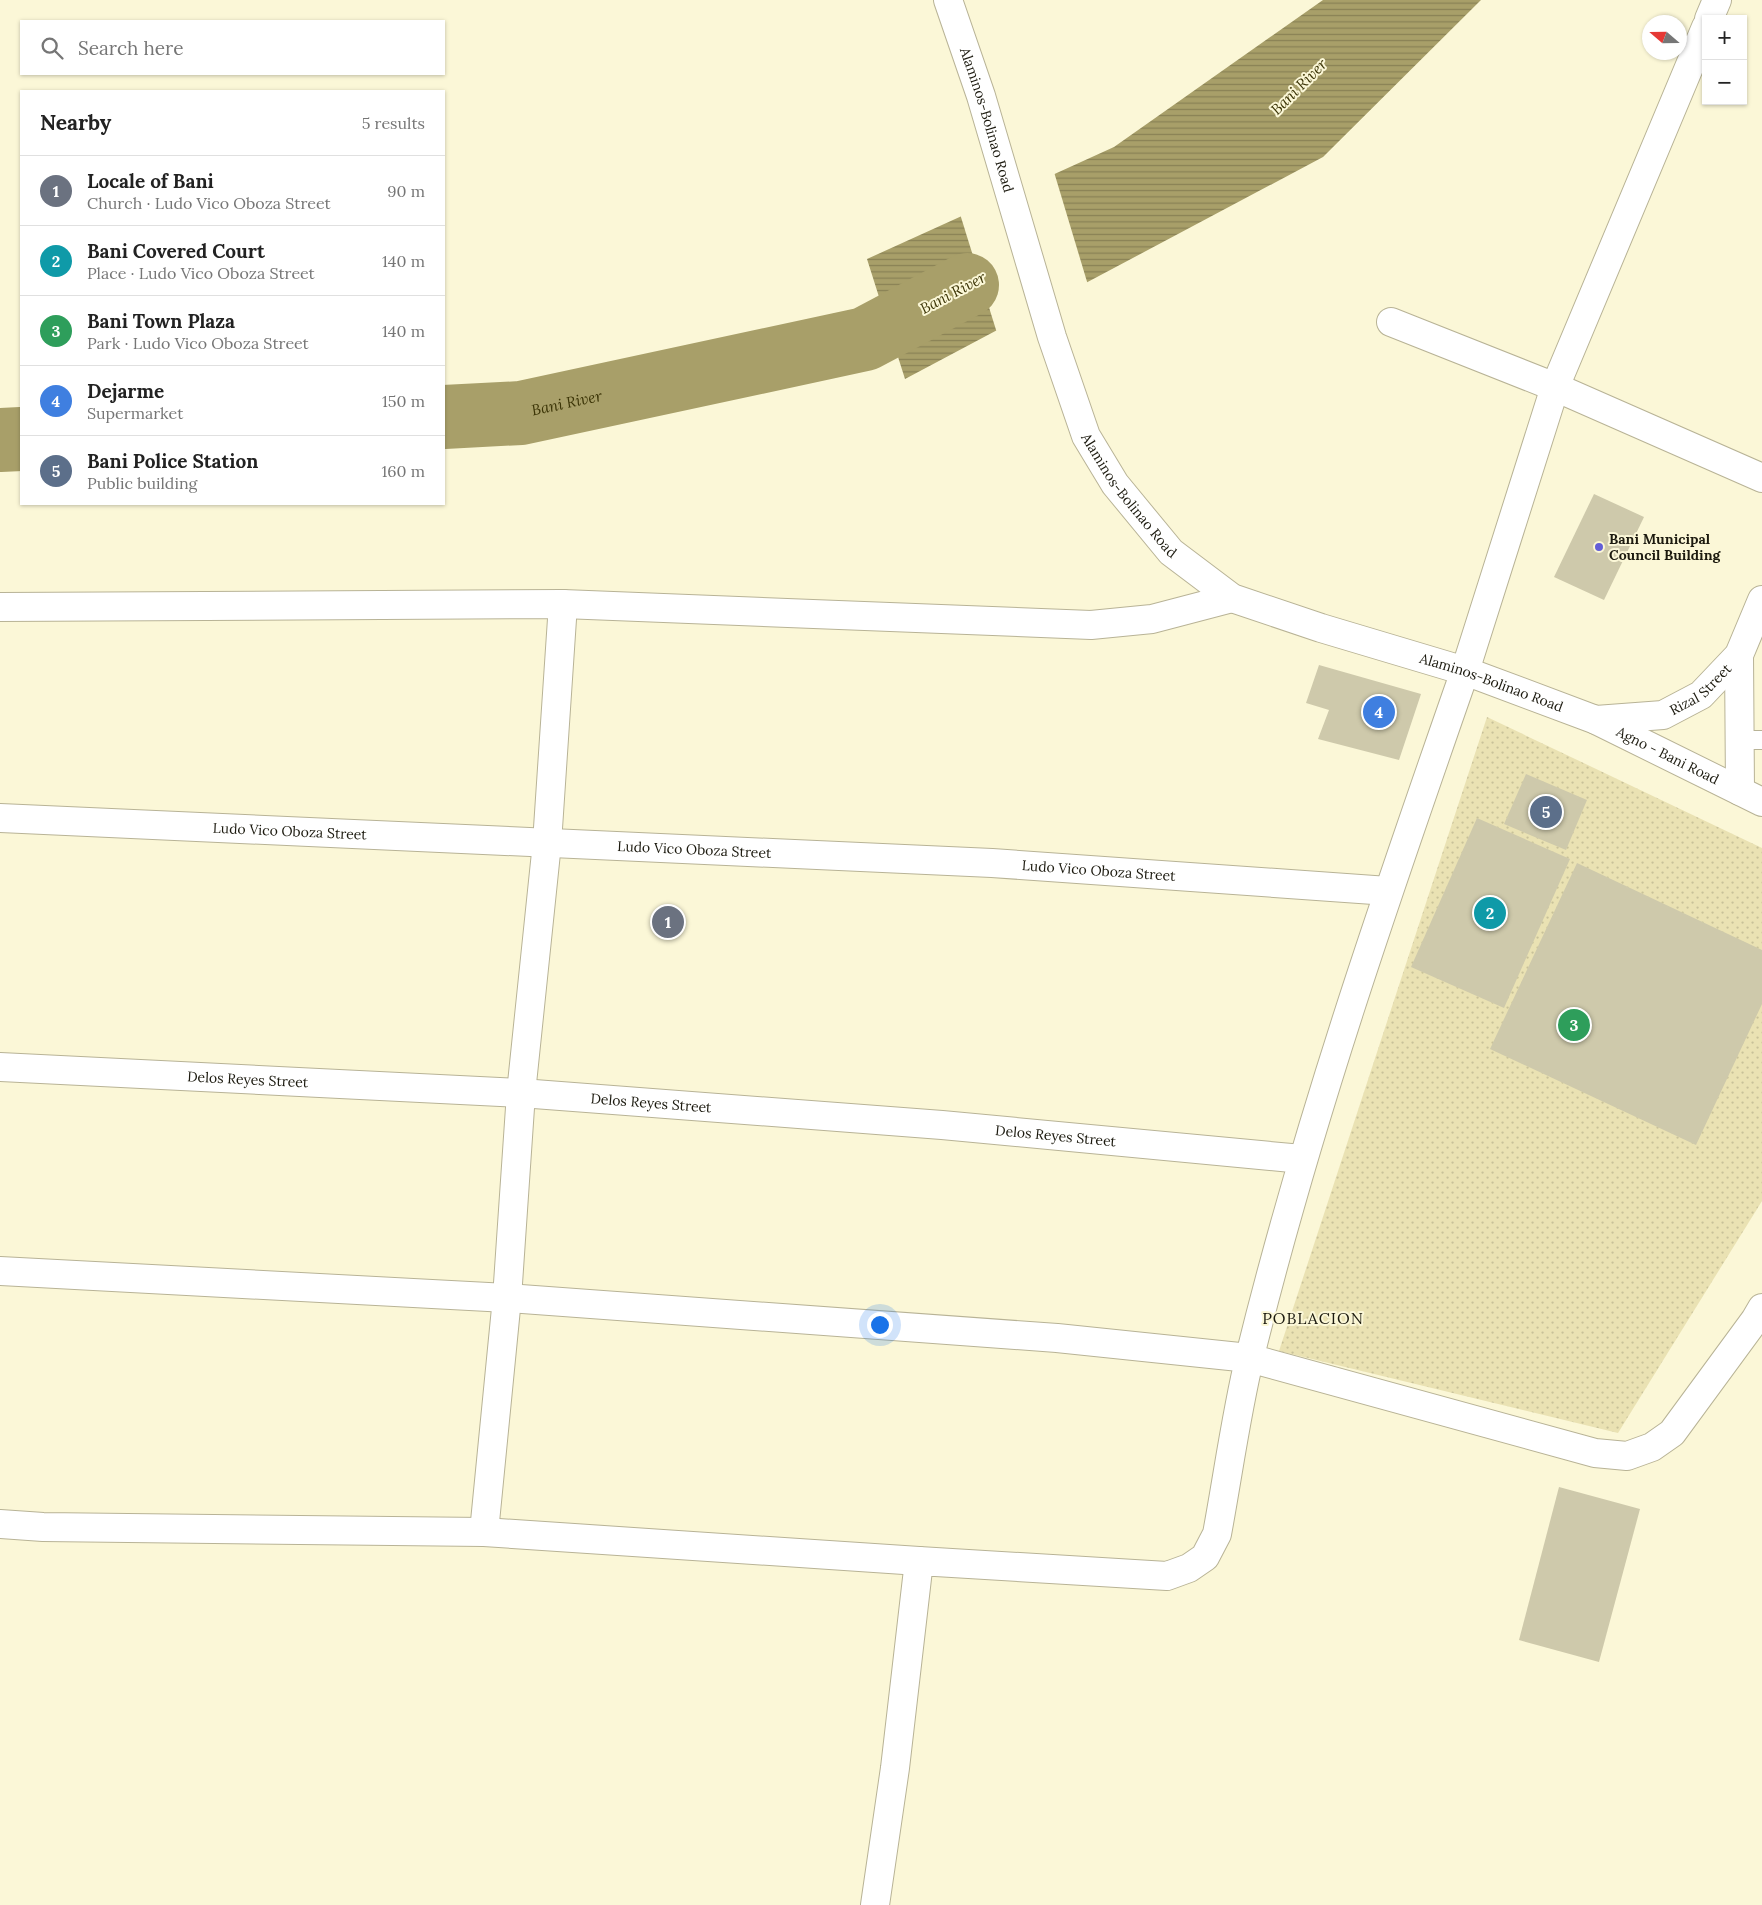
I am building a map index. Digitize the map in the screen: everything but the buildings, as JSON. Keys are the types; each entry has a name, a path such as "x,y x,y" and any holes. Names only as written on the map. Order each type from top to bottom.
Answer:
{"street":[{"name":"Alaminos-Bolinao Road","path":"948,0 981,96 1052,337 1086,436 1115,484 1171,552 1232,598 1321,628 1464,671 1596,720"},
{"path":"1711,15 1717,0"},
{"path":"0,1524 44,1528 484,1532 1167,1576 1189,1568 1205,1557 1217,1534 1249,1358 1302,1159 1388,891 1464,671 1555,387 1702,37"},
{"path":"1391,322 1555,387 1762,478"},
{"path":"0,606 564,604 1091,624 1152,619 1232,598"},
{"name":"Rizal Street","path":"1596,720 1663,715 1702,695 1739,655 1762,600"},
{"path":"484,1532 507,1298 521,1093 547,844 564,604"},
{"name":"Agno - Bani Road","path":"1596,720 1751,797 1751,740 1739,655"},
{"name":"Ludo Vico Oboza Street","path":"0,818 992,863 1388,891"},
{"name":"Delos Reyes Street","path":"0,1067 521,1093 942,1125 1302,1159"},
{"path":"0,1271 507,1298 1057,1338 1249,1358 1595,1453 1627,1456 1652,1448 1672,1433 1762,1308"},
{"path":"875,1905 895,1768 920,1561"}],"shaded area":[{"path":"1487,717 1762,848 1762,1201 1618,1433 1279,1351"}],"water":[{"path":"1323,0 1481,0 1323,157 905,379 867,259 1114,147"}],"pier":[{"path":"1054,172 1088,285 997,333 960,214"}],"waterway":[{"name":"Bani River","path":"445,417 521,413 865,339 967,285"},
{"name":"Bani River","path":"0,440 20,439"}],"place":[{"name":"Bani Municipal Council Building","path":"1599,547"},
{"name":"Dejarme","path":"1379,712"},
{"name":"Bani Police Station","path":"1546,812"},
{"name":"Bani Covered Court","path":"1490,913"},
{"name":"Locale of Bani","path":"668,922"},
{"name":"Bani Town Plaza","path":"1574,1025"}],"district":[{"name":"POBLACION","path":"1313,1318"}]}
